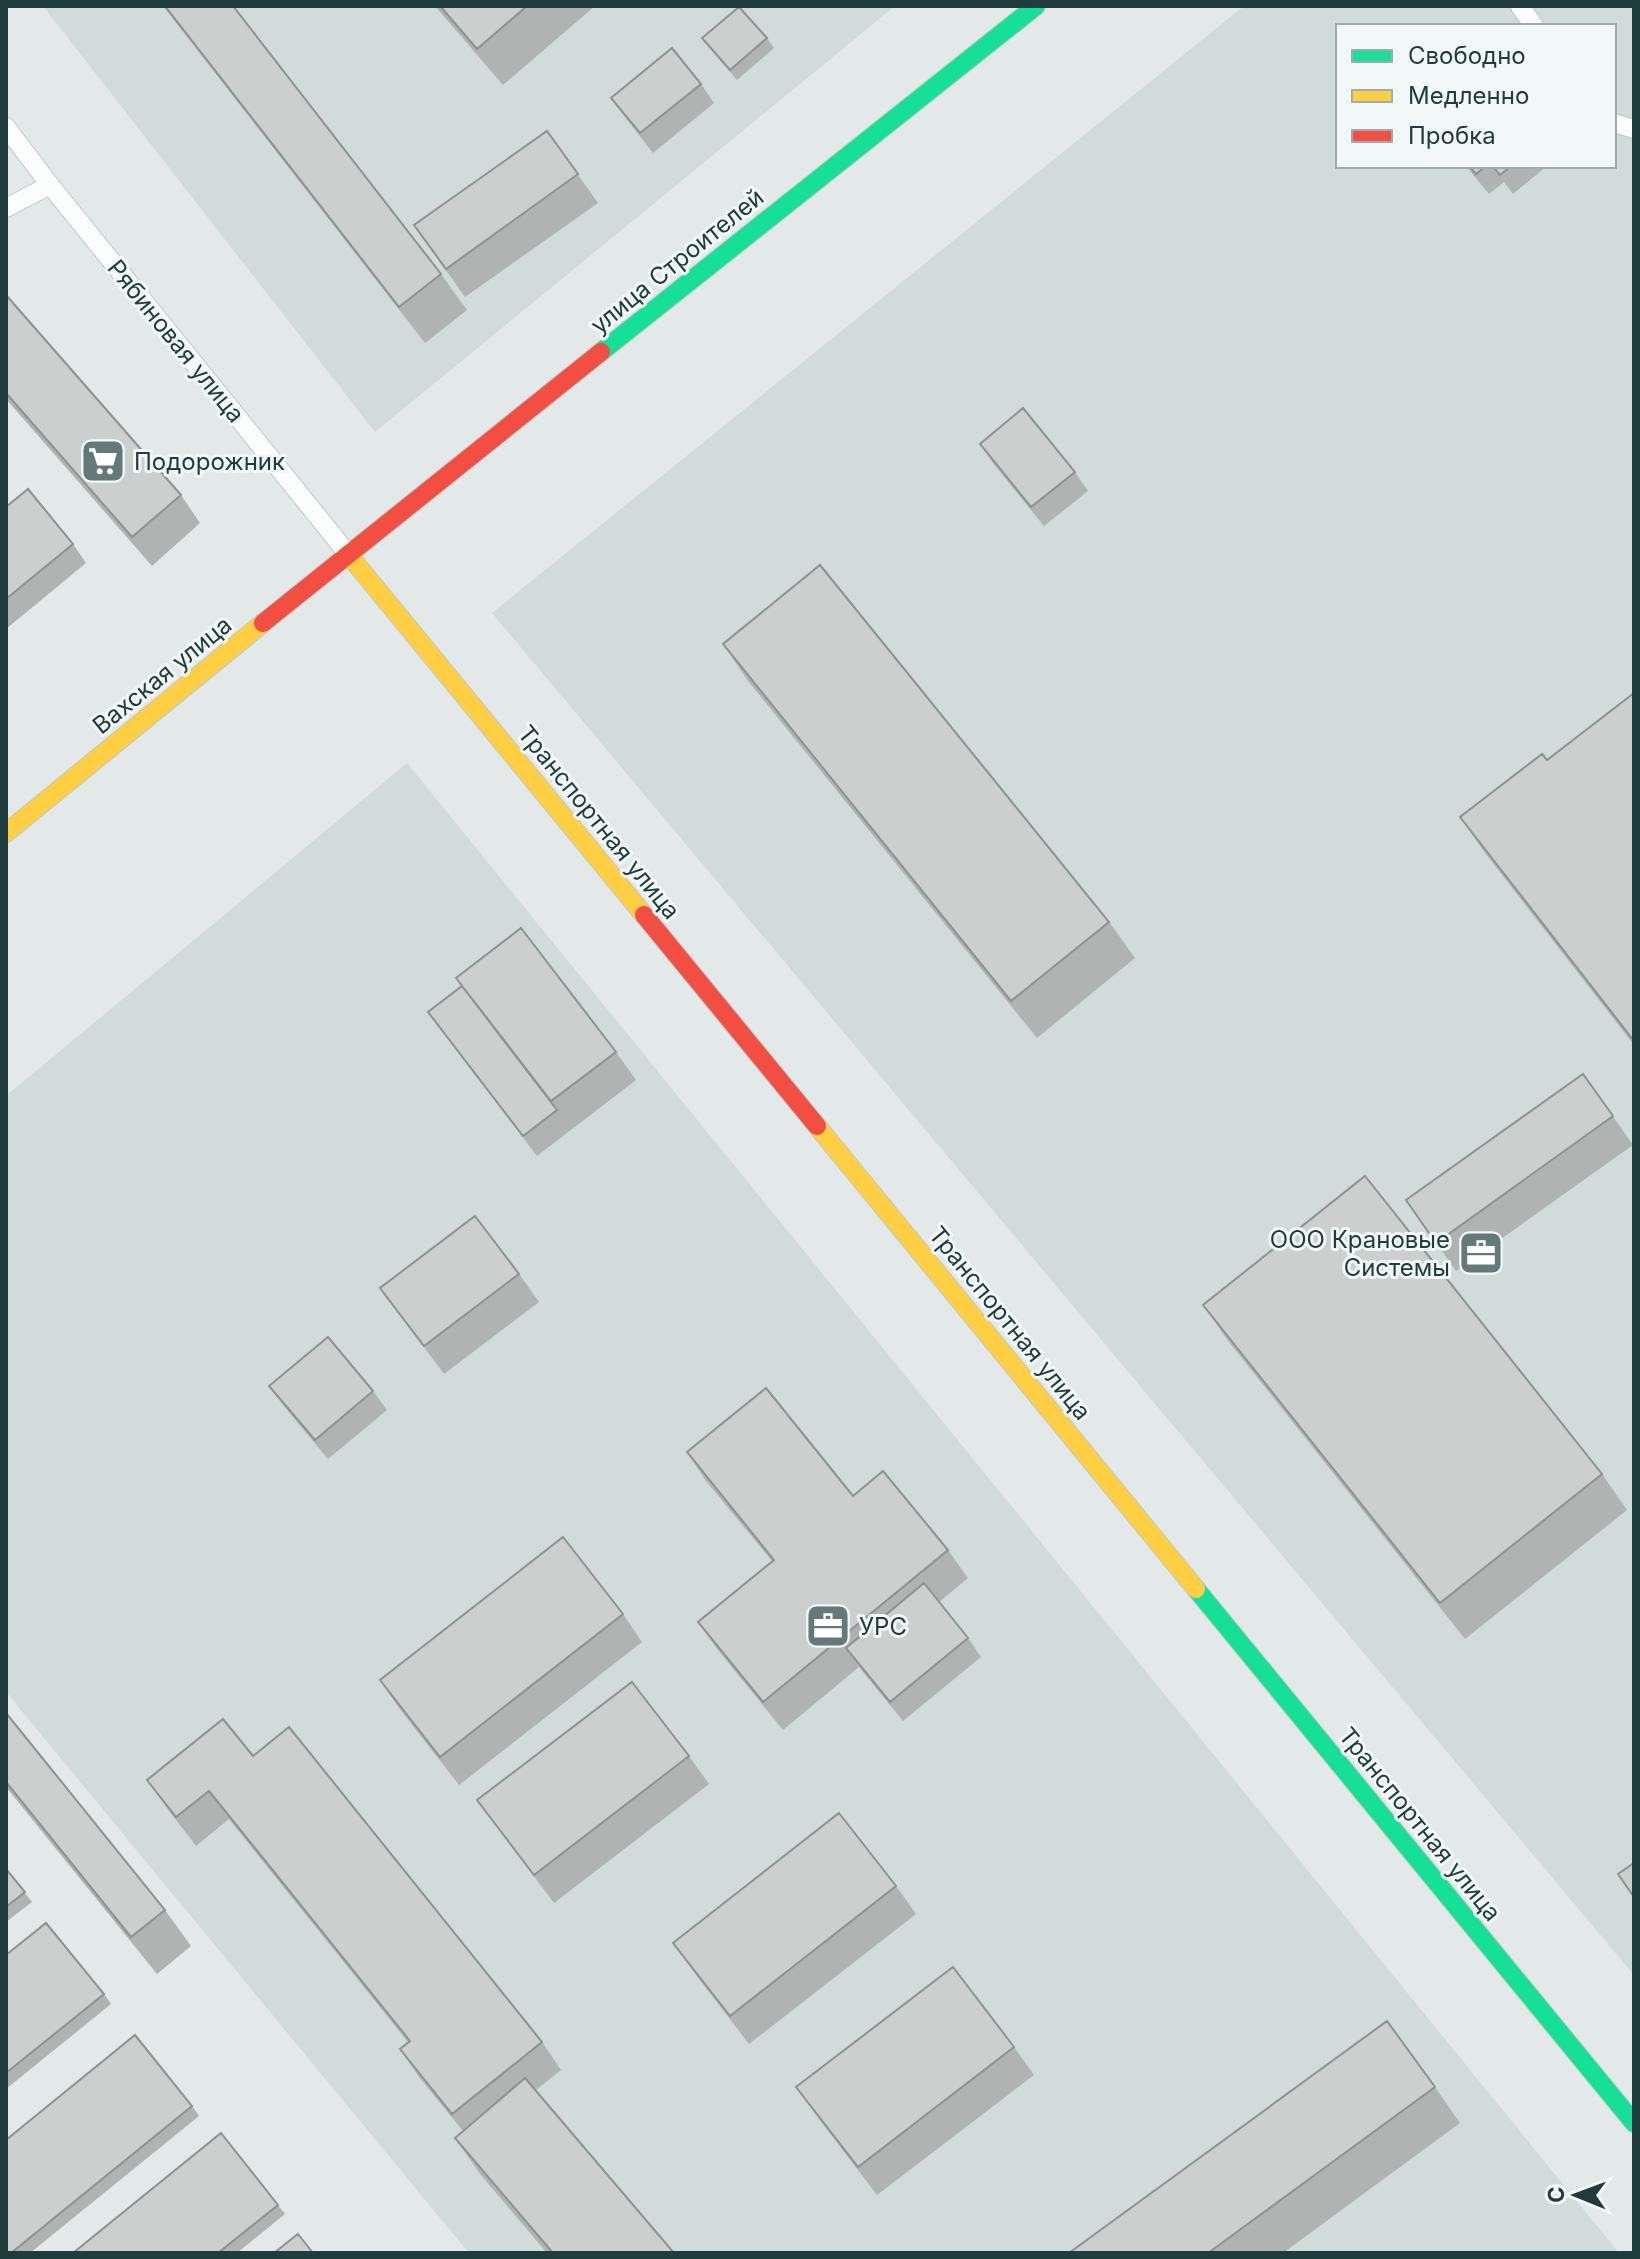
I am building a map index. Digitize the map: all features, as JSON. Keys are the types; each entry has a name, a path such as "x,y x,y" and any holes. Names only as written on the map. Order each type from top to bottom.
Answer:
{"main road":[{"name":"улица Строителей","path":"348,554 1036,6"},
{"name":"Вахская улица","path":"6,833 348,554"},
{"name":"Транспортная улица","path":"348,554 1634,2123"}],"lane":[{"path":"1520,6 1533,24"},
{"name":"Рябиновая улица","path":"6,127 348,554"},
{"path":"6,208 50,185"}],"shaded area":[{"path":"43,6 895,6 375,432"},
{"path":"1244,6 1634,6 1634,1975 492,613"},
{"path":"407,763 1619,2253 469,2253 6,1692 6,1096"}],"building":[{"path":"165,6 233,6 441,274 399,307"},
{"path":"440,6 527,6 477,49"},
{"path":"739,7 767,38 730,70 702,38"},
{"path":"672,48 701,84 640,133 611,98"},
{"path":"547,131 578,174 446,269 414,225"},
{"path":"1495,168 1509,168 1500,175"},
{"name":"Подорожник","path":"6,295 181,495 132,537 6,393"},
{"path":"1023,408 1075,472 1031,507 980,444"},
{"path":"28,489 73,544 6,599 6,507"},
{"path":"820,565 1109,922 1011,1001 723,644"},
{"path":"1634,693 1634,1041 1460,817 1542,754 1547,760"},
{"path":"521,928 616,1052 551,1101 456,978"},
{"path":"462,986 557,1110 523,1136 428,1012"},
{"path":"1583,1074 1613,1116 1436,1243 1406,1200"},
{"path":"1365,1176 1602,1474 1440,1603 1203,1305"},
{"path":"475,1216 519,1274 424,1346 380,1288"},
{"path":"328,1337 373,1391 315,1440 269,1386"},
{"path":"766,1388 853,1496 883,1471 948,1550 763,1702 698,1622 774,1560 687,1452"},
{"path":"563,1537 623,1614 440,1757 380,1680"},
{"path":"924,1583 968,1638 890,1702 846,1648"},
{"path":"632,1682 689,1756 534,1875 477,1800"},
{"path":"6,1713 165,1910 131,1937 6,1782"},
{"path":"223,1719 253,1756 289,1727 542,2042 452,2114 400,2049 410,2041 209,1791 176,1817 147,1780"},
{"path":"839,1813 896,1886 730,2016 673,1943"},
{"path":"1634,1863 1634,1897 1618,1874"},
{"path":"6,1869 25,1892 6,1907"},
{"path":"46,1923 104,1994 6,2073 6,1955"},
{"path":"953,1967 1014,2047 858,2167 796,2087"},
{"path":"1387,2021 1435,2087 1208,2253 1069,2253"},
{"path":"135,2035 192,2106 11,2253 6,2253 6,2140"},
{"path":"525,2078 674,2253 553,2253 455,2138"},
{"path":"221,2133 278,2205 218,2253 73,2253"},
{"path":"298,2234 313,2253 274,2253"}],"traffic: fast":[{"path":"601,352 1036,6"},
{"path":"1196,1589 1634,2123"}],"traffic: slow":[{"path":"348,554 644,915"},
{"path":"6,833 263,623"},
{"path":"817,1126 1196,1589"}],"traffic: jam":[{"path":"263,623 601,352"},
{"path":"644,915 817,1126"}],"place":[{"name":"Подорожник","path":"103,461"},
{"name":"ООО Крановые Системы","path":"1481,1253"},
{"name":"УРС","path":"828,1626"}]}
